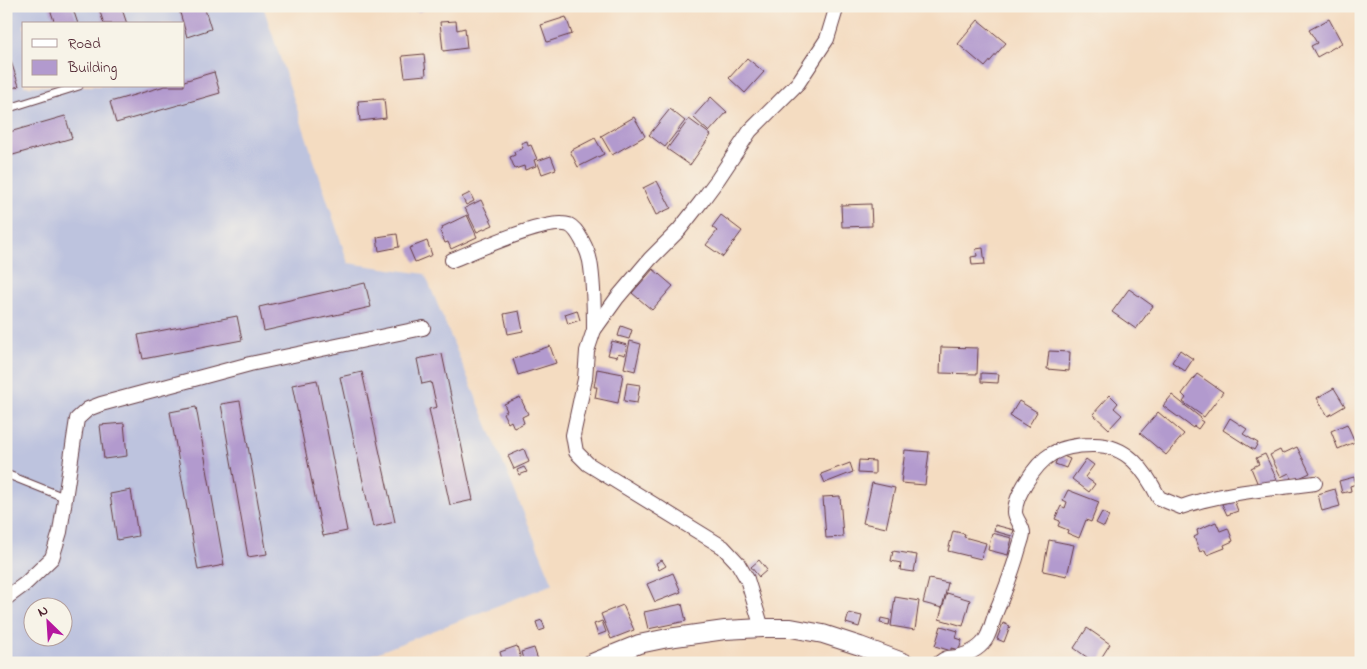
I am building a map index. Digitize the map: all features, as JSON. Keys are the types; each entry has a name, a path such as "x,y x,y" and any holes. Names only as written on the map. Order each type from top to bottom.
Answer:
{"street":[{"path":"762,628 747,579 738,562 723,547 588,464 576,452 573,435 585,379 587,351 594,330 617,298 650,259 679,230 701,202 750,131 798,83 827,39 837,6"},
{"path":"452,260 534,228 560,224 571,226 579,234 590,259 594,330"},
{"path":"6,598 25,584 52,558 60,532 77,419 88,409 250,364 423,328"},
{"path":"939,663 945,658 957,657 979,648 986,638 1011,576 1023,533 1015,513 1018,497 1030,476 1044,458 1057,450 1093,444 1113,447 1142,469 1159,498 1181,507 1197,501 1230,495 1315,483"},
{"path":"592,663 614,658 638,644 668,638 725,630 791,628 822,634 905,663"}],"lane":[{"path":"6,109 73,88"},
{"path":"6,474 66,498"}],"shaded area":[{"path":"6,6 263,6 348,263 425,274 553,584 351,663 6,663"}],"building":[{"path":"49,6 72,6 77,22 54,22"},
{"path":"98,6 121,6 126,22 103,22"},
{"path":"178,6 204,6 211,29 187,37 185,22 183,22"},
{"path":"416,6 432,6 418,12"},
{"path":"566,17 572,34 547,42 541,25"},
{"path":"1329,19 1342,43 1317,57 1311,46 1317,43 1309,30"},
{"path":"978,20 1006,43 985,67 958,44"},
{"path":"456,21 457,30 465,28 467,48 443,51 440,22"},
{"path":"6,46 19,86 6,90"},
{"path":"424,54 426,75 405,77 402,56"},
{"path":"747,58 764,72 745,93 729,78"},
{"path":"214,72 220,93 116,123 110,102 158,88 185,88 185,81"},
{"path":"711,97 727,112 709,132 693,117"},
{"path":"384,99 386,118 360,121 358,101"},
{"path":"670,109 685,121 665,147 649,135"},
{"path":"65,116 72,138 6,157 6,133"},
{"path":"634,117 645,136 612,155 601,136"},
{"path":"689,119 711,135 690,165 667,149"},
{"path":"595,138 604,154 578,167 570,151"},
{"path":"527,141 528,146 531,145 537,159 534,160 536,166 525,170 524,166 515,169 510,157 515,155 514,152 523,148 521,143"},
{"path":"551,156 556,169 542,174 537,161"},
{"path":"657,181 671,208 656,215 643,188"},
{"path":"470,193 474,201 466,205 462,197"},
{"path":"481,200 493,225 477,232 465,208"},
{"path":"871,204 872,226 842,227 841,205"},
{"path":"467,215 477,237 451,249 448,242 445,243 440,231 443,229 442,227"},
{"path":"721,215 742,231 723,257 706,245 717,231 712,227"},
{"path":"397,234 399,247 379,251 377,237"},
{"path":"427,241 432,255 415,262 409,248"},
{"path":"983,248 985,264 972,265 971,257 977,256 976,249"},
{"path":"653,269 673,286 652,310 632,293"},
{"path":"365,283 371,307 264,331 259,307"},
{"path":"1129,289 1153,306 1136,329 1112,312"},
{"path":"577,310 580,320 568,324 565,314"},
{"path":"519,311 523,331 508,334 504,314"},
{"path":"237,316 242,340 143,359 138,335"},
{"path":"621,326 632,330 629,339 618,336"},
{"path":"612,341 627,345 625,355 618,353 617,357 608,355"},
{"path":"630,341 641,344 635,371 624,368"},
{"path":"550,346 556,363 518,375 513,359"},
{"path":"941,347 978,348 977,374 940,373"},
{"path":"1180,350 1193,359 1185,371 1172,362"},
{"path":"1049,351 1070,352 1069,371 1047,369"},
{"path":"442,354 473,500 450,505 429,409 437,407 431,382 422,384 417,359"},
{"path":"597,369 623,374 618,403 595,398 597,387 594,387"},
{"path":"362,372 395,522 373,527 340,377"},
{"path":"981,373 999,374 998,383 981,382"},
{"path":"1197,374 1223,392 1204,417 1183,402 1186,398 1182,394"},
{"path":"317,380 347,531 323,536 292,385"},
{"path":"627,383 640,385 637,403 624,401"},
{"path":"1334,388 1345,406 1328,416 1317,398"},
{"path":"1110,395 1118,403 1114,408 1122,415 1109,429 1093,414"},
{"path":"1172,395 1201,418 1200,420 1203,422 1198,429 1194,426 1193,428 1163,406"},
{"path":"520,397 528,414 522,417 524,423 514,428 511,421 508,423 503,413 507,411 504,404"},
{"path":"240,401 267,554 248,557 221,404"},
{"path":"1019,401 1037,412 1028,427 1010,416"},
{"path":"196,407 224,565 198,570 170,412"},
{"path":"1158,412 1184,434 1166,455 1140,433"},
{"path":"1230,418 1247,429 1243,434 1258,443 1254,450 1223,430"},
{"path":"124,423 127,456 104,459 100,425"},
{"path":"1347,424 1355,442 1338,449 1331,431"},
{"path":"1297,447 1310,473 1293,481 1289,473 1281,477 1270,455 1280,450 1282,454"},
{"path":"524,449 529,462 514,469 508,456"},
{"path":"905,450 929,452 925,485 901,483"},
{"path":"1059,454 1070,459 1066,468 1055,464"},
{"path":"1265,454 1278,482 1259,487 1251,468 1259,464 1256,458"},
{"path":"1086,459 1094,465 1085,477 1095,484 1089,492 1072,479"},
{"path":"859,460 875,461 875,474 858,473"},
{"path":"850,463 853,472 825,483 821,474"},
{"path":"524,467 527,472 519,475 517,470"},
{"path":"1354,477 1356,484 1350,486 1351,491 1342,493 1339,481"},
{"path":"872,483 895,488 886,528 863,523"},
{"path":"1335,489 1340,506 1322,511 1318,494"},
{"path":"131,490 138,536 117,540 110,494"},
{"path":"1068,490 1099,502 1091,522 1086,520 1079,538 1067,533 1068,530 1058,526 1060,521 1055,519 1061,506 1065,508 1067,502 1063,500"},
{"path":"840,496 843,537 826,538 823,497"},
{"path":"1234,500 1238,511 1227,515 1222,504"},
{"path":"1102,512 1109,516 1104,527 1096,523"},
{"path":"1216,522 1220,531 1228,528 1233,541 1224,545 1225,548 1207,555 1205,550 1200,552 1194,537 1198,535 1197,530"},
{"path":"995,525 1014,530 1012,536 994,531"},
{"path":"953,531 965,534 964,537 986,543 981,559 948,551"},
{"path":"992,533 1012,538 1008,555 988,550"},
{"path":"1049,540 1074,545 1067,576 1043,571"},
{"path":"893,551 917,555 914,572 900,570 901,563 891,561"},
{"path":"662,560 666,566 659,570 656,563"},
{"path":"759,560 767,570 759,577 751,567"},
{"path":"673,573 681,592 655,602 647,584"},
{"path":"929,579 948,583 942,608 923,603"},
{"path":"947,593 970,600 963,626 939,619"},
{"path":"895,597 919,601 915,630 891,626"},
{"path":"682,604 686,621 648,629 644,612"},
{"path":"623,605 634,630 611,639 601,614"},
{"path":"849,613 862,616 859,627 846,623"},
{"path":"881,618 890,620 889,625 880,623"},
{"path":"542,620 545,629 539,631 536,622"},
{"path":"602,621 606,632 598,635 594,624"},
{"path":"1003,623 1010,626 1004,642 997,639"},
{"path":"941,626 958,631 956,638 962,640 959,650 951,648 951,651 935,646"},
{"path":"1087,628 1110,644 1098,663 1095,663 1074,648"},
{"path":"517,646 522,663 503,663 500,652"},
{"path":"534,648 538,660 524,663 521,652"}]}
